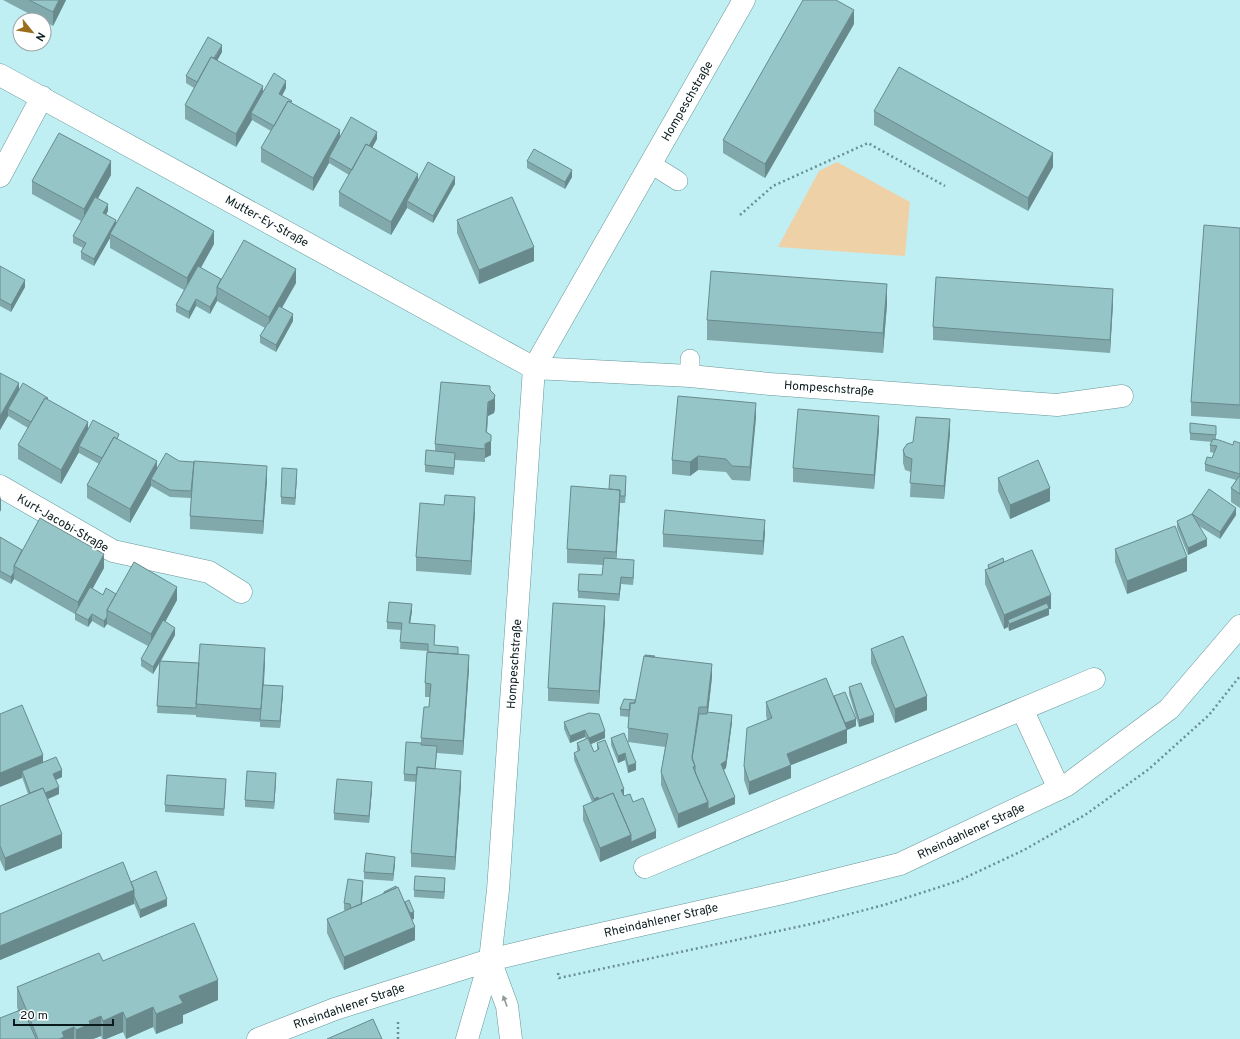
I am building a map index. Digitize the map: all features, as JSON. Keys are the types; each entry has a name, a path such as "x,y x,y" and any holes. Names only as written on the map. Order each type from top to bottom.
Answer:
{"street":[{"name":"Hompeschstraße","path":"468,1039 490,960 498,882 534,368 744,0"},
{"name":"Mutter-Ey-Straße","path":"0,75 534,368"},
{"path":"0,176 42,97"},
{"name":"Hompeschstraße","path":"534,368 690,368 776,384 1057,405 1122,396"},
{"name":"Kurt-Jacobi-Straße","path":"0,486 113,551 209,572 241,592"},
{"name":"Rheindahlener Straße","path":"258,1039 335,1009 490,960 779,894 900,864 1067,785 1169,709 1240,626"},
{"path":"645,866 1094,679"},
{"path":"1022,709 1059,789"},
{"path":"490,960 507,1006 511,1039"}],"lane":[{"path":"651,164 678,181"}],"path":[{"path":"740,215 773,186 868,143 945,186"}],"shaded area":[{"path":"837,162 910,202 905,256 778,247 819,171"}],"building":[{"path":"29,0 59,0 53,12"},
{"path":"803,0 836,0 854,10 765,164 723,140"},
{"path":"208,37 222,45 214,58 211,57 197,82 186,76"},
{"path":"211,57 263,86 236,134 185,105"},
{"path":"899,67 1053,153 1028,198 874,111"},
{"path":"274,73 286,81 279,94 292,101 288,101 274,126 251,113"},
{"path":"288,101 340,130 313,178 261,148"},
{"path":"351,117 377,132 369,146 366,144 352,170 329,157"},
{"path":"59,133 111,161 84,209 32,181"},
{"path":"366,144 418,174 391,222 339,192"},
{"path":"534,149 572,170 565,182 527,161"},
{"path":"428,162 455,177 433,216 407,201"},
{"path":"137,187 214,231 187,278 110,234"},
{"path":"95,197 108,204 103,213 116,220 94,259 81,252 86,243 73,236"},
{"path":"512,197 534,247 479,270 457,220"},
{"path":"1204,225 1240,228 1240,405 1191,402"},
{"path":"244,240 296,269 269,317 217,287"},
{"path":"0,266 25,280 11,305 0,299"},
{"path":"198,266 221,279 217,287 217,295 210,307 196,299 189,312 176,305"},
{"path":"711,271 887,284 883,333 707,320"},
{"path":"936,277 1113,289 1110,340 933,327"},
{"path":"279,306 293,314 276,345 260,336"},
{"path":"0,373 19,383 0,416"},
{"path":"441,382 490,386 490,390 495,395 494,399 488,402 486,432 491,435 491,441 485,444 485,449 435,444"},
{"path":"23,383 48,398 45,398 31,422 8,409"},
{"path":"678,396 756,403 750,467 732,466 726,459 698,456 690,462 672,460"},
{"path":"45,398 88,422 61,470 18,445"},
{"path":"798,409 879,416 874,475 793,468"},
{"path":"916,417 950,419 944,486 910,483 912,459 905,456 903,450 907,444 913,442"},
{"path":"93,420 119,434 117,439 114,437 102,458 79,446"},
{"path":"1190,423 1216,426 1216,435 1190,433"},
{"path":"114,437 157,461 130,509 87,485"},
{"path":"1213,439 1233,445 1234,441 1240,443 1240,474 1205,464 1207,457 1212,458 1217,446 1210,445"},
{"path":"426,450 455,453 454,468 425,465"},
{"path":"166,453 179,461 194,462 191,491 170,490 151,479"},
{"path":"1038,460 1050,488 1010,505 998,478"},
{"path":"194,461 267,466 263,521 190,516"},
{"path":"282,468 297,469 295,498 281,497"},
{"path":"610,475 626,476 625,496 620,496 620,490 609,489"},
{"path":"1240,475 1240,494 1231,488"},
{"path":"571,486 620,490 616,552 567,549"},
{"path":"1209,489 1236,508 1220,532 1192,514"},
{"path":"445,495 475,497 471,561 416,557 420,503 444,505"},
{"path":"665,510 765,520 763,541 663,534"},
{"path":"1192,514 1207,539 1188,548 1177,521"},
{"path":"40,518 104,554 78,602 14,566"},
{"path":"1175,526 1187,557 1127,581 1115,549"},
{"path":"0,537 22,550 14,566 14,572 11,577 0,571"},
{"path":"1032,550 1051,595 1004,615 985,570"},
{"path":"604,558 634,560 633,578 621,577 619,594 578,591 579,574 602,575"},
{"path":"1003,558 1004,562 989,569 988,565"},
{"path":"134,562 177,587 151,634 107,610"},
{"path":"90,587 103,595 106,588 116,594 107,610 107,617 104,621 92,614 88,620 75,613"},
{"path":"389,602 412,604 409,623 435,625 434,645 458,647 458,654 428,652 428,644 400,642 402,623 387,622"},
{"path":"553,603 605,606 599,691 548,688"},
{"path":"1047,603 1049,608 1009,624 1008,620"},
{"path":"163,620 175,628 153,667 141,659"},
{"path":"903,636 927,696 895,709 871,649"},
{"path":"200,644 265,648 261,709 196,704"},
{"path":"427,652 469,655 463,741 421,738 424,707 429,707 431,684 425,683"},
{"path":"644,656 712,664 707,707 699,707 692,757 695,766 693,767 708,802 678,814 661,772 668,734 628,728 630,703 635,703"},
{"path":"160,661 199,663 196,708 157,706"},
{"path":"826,678 847,729 787,754 791,765 749,782 744,766 747,728 772,718 766,702"},
{"path":"861,683 874,715 859,720 849,687"},
{"path":"263,685 283,686 280,721 260,720"},
{"path":"845,692 856,719 845,723 834,696"},
{"path":"624,699 635,700 635,703 630,703 630,710 620,709"},
{"path":"22,705 43,755 0,773 0,714"},
{"path":"707,712 732,715 726,761 721,764 735,797 708,809 708,802 695,772 695,766 692,759 699,714 707,714"},
{"path":"589,713 599,714 605,731 589,738 585,730 570,736 564,722"},
{"path":"624,733 636,763 628,766 625,753 618,756 611,738"},
{"path":"588,738 594,752 599,749 597,743 605,740 624,789 621,790 624,796 630,794 633,802 643,798 656,831 631,842 631,835 613,793 599,799 598,797 594,799 574,753 580,750 577,743"},
{"path":"406,742 437,746 435,769 417,767 417,775 404,774"},
{"path":"56,757 62,770 53,774 59,787 45,793 43,788 30,793 22,771"},
{"path":"417,767 461,771 455,857 411,853"},
{"path":"247,771 276,773 274,802 245,800"},
{"path":"167,775 226,779 224,809 165,805"},
{"path":"337,779 372,782 369,816 334,813"},
{"path":"43,788 62,834 5,858 0,846 0,806"},
{"path":"613,793 631,835 600,848 583,806"},
{"path":"366,853 395,857 393,874 364,872"},
{"path":"123,862 134,890 0,946 0,914"},
{"path":"156,871 167,899 140,910 134,896 134,890 131,882"},
{"path":"415,876 445,878 444,892 414,890"},
{"path":"348,879 363,881 362,904 351,908 350,904 344,903"},
{"path":"396,886 396,888 384,893 384,892"},
{"path":"398,887 415,927 344,957 327,919"},
{"path":"409,900 414,912 410,913 405,902"},
{"path":"194,923 218,980 179,996 183,1003 156,1014 153,1007 126,1019 123,1012 103,1021 101,1016 89,1021 90,1024 76,1030 74,1027 62,1032 64,1037 59,1039 38,1039 17,987 99,953 103,961"},
{"path":"23,1009 36,1039 0,1039 0,1018"},
{"path":"373,1019 382,1039 327,1039"}]}
